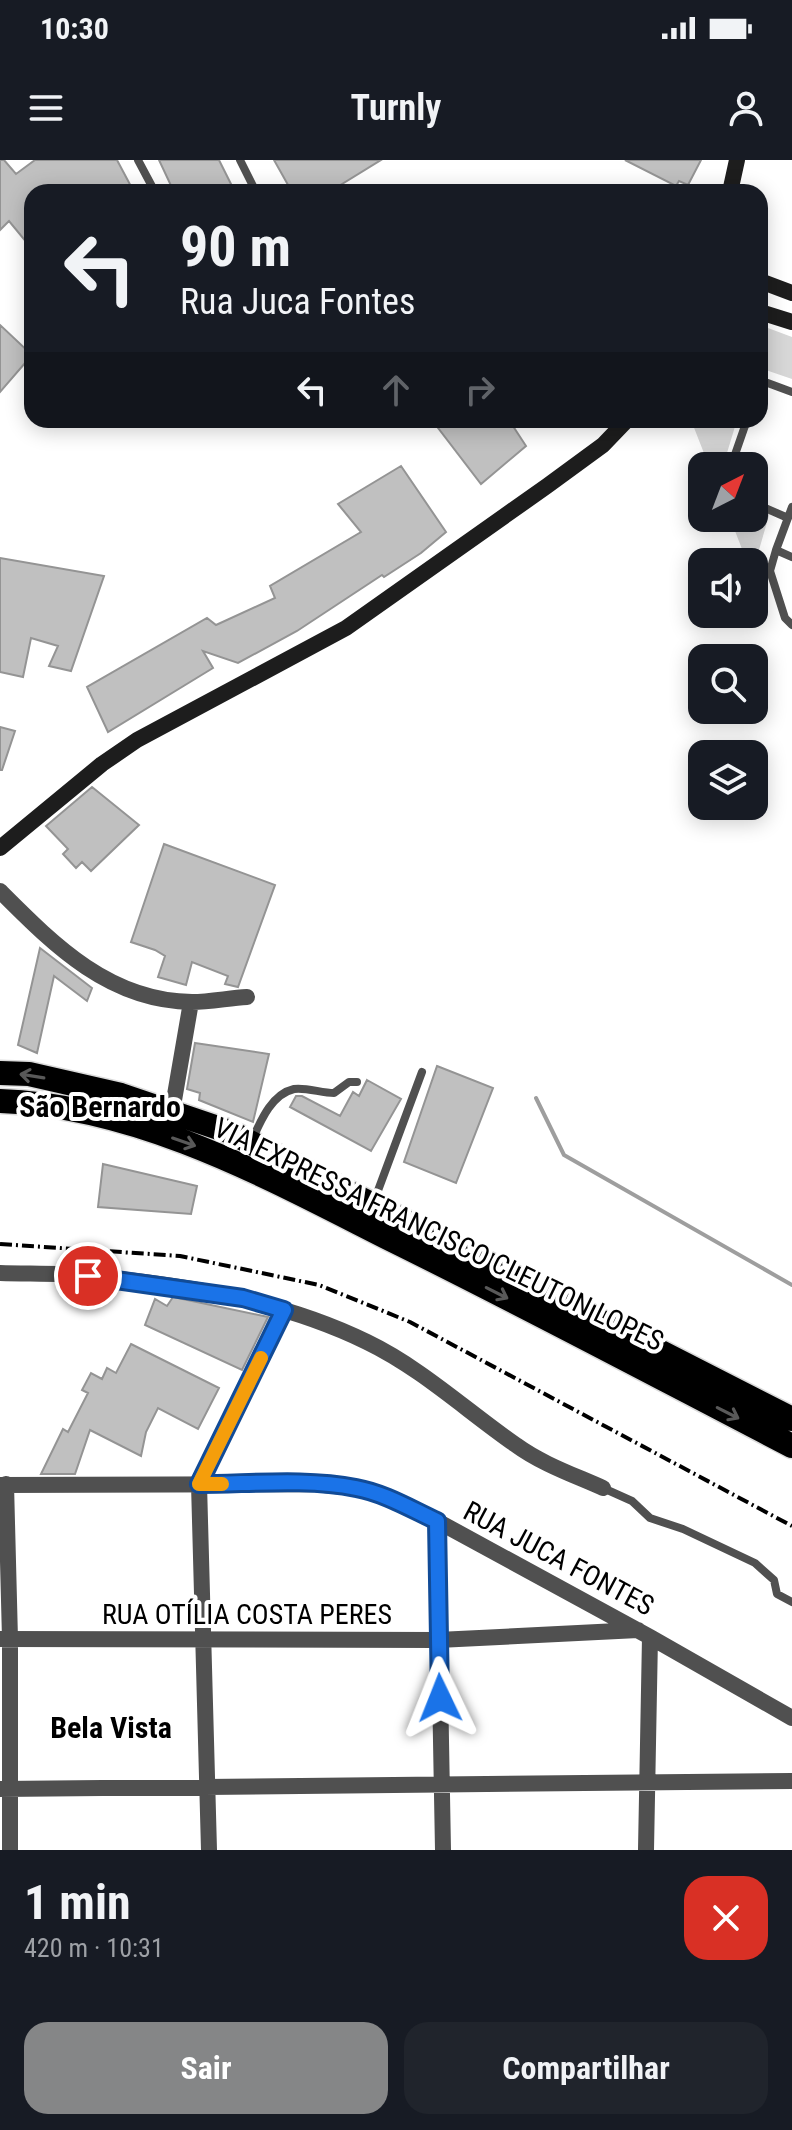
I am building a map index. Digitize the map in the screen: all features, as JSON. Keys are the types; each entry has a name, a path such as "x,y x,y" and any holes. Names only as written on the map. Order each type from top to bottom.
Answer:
{"highway":[{"name":"VIA EXPRESSA FRANCISCO CLEUTON LOPES","path":"0,1073 29,1074 121,1095 251,1143 792,1419"},
{"name":"VIA EXPRESSA FRANCISCO CLEUTON LOPES","path":"0,1101 29,1102 123,1122 222,1155 428,1257 792,1446"}],"street":[{"path":"732,184 737,160"},
{"path":"768,284 792,293"},
{"path":"768,314 792,322"},
{"path":"0,848 102,764 137,740 346,628 592,453 619,428"},
{"path":"0,891 51,942 95,975 141,995 191,1002 247,997"},
{"path":"172,1112 191,1002"},
{"path":"0,1273 88,1276 161,1284 243,1298 284,1310 366,1341 404,1363 518,1447 603,1488"},
{"path":"209,1850 199,1484 284,1310"},
{"path":"3,1484 4,1789 10,1850"},
{"name":"RUA JUCA FONTES","path":"3,1484 313,1484 356,1488 382,1496 437,1521 644,1633 792,1718"},
{"path":"437,1521 443,1850"},
{"path":"644,1633 646,1850"},
{"name":"RUA OTÍLIA COSTA PERES","path":"5,1639 438,1640 644,1633"},
{"path":"4,1789 792,1781"}],"lane":[{"path":"138,160 151,184"},
{"path":"240,160 252,184"},
{"path":"768,383 792,392"},
{"path":"736,452 744,428"},
{"path":"792,507 770,571 785,618 792,625"},
{"path":"768,509 788,518"},
{"path":"776,550 792,557"},
{"path":"373,1204 422,1072"},
{"path":"251,1143 262,1116 284,1093 297,1088 334,1093 349,1082 357,1082"},
{"path":"603,1488 632,1501 650,1518 683,1529 755,1563 774,1580 777,1594 792,1602"}],"shaded area":[{"path":"768,328 792,337 792,379 768,371"},
{"path":"694,428 735,428 727,452 704,452"},
{"path":"735,532 764,532 760,548 742,548"}],"building":[{"path":"0,160 4,160 16,174 35,160 117,160 130,184 24,184 24,239 9,221 0,230"},
{"path":"159,160 219,160 231,184 170,184"},
{"path":"274,160 381,160 342,184 288,184"},
{"path":"625,160 701,160 689,184 679,181 672,184"},
{"path":"0,325 24,348 24,364 0,392"},
{"path":"438,428 514,428 526,446 481,484"},
{"path":"401,466 446,532 384,577 382,575 297,631 238,663 203,651 213,668 108,732 87,687 207,618 216,625 275,598 270,586 361,532 338,504"},
{"path":"0,558 104,576 71,671 49,666 58,646 31,638 23,677 0,672"},
{"path":"0,727 15,731 2,770 0,770"},
{"path":"92,787 139,825 91,871 82,862 76,868 63,854 68,849 46,826"},
{"path":"164,844 275,885 238,987 225,984 228,976 192,962 186,985 158,977 165,956 131,942"},
{"path":"40,948 92,988 87,1001 54,976 37,1053 18,1045"},
{"path":"195,1043 269,1054 253,1122 199,1100 200,1093 187,1089"},
{"path":"437,1066 493,1088 456,1183 404,1162"},
{"path":"367,1080 401,1099 371,1151 290,1107 296,1096 302,1096 340,1116 353,1092 359,1096"},
{"path":"103,1164 197,1186 191,1214 98,1207"},
{"path":"173,1297 268,1317 242,1370 145,1325 155,1299 167,1306"},
{"path":"131,1344 219,1388 198,1429 158,1408 146,1432 141,1456 90,1430 75,1474 41,1474 63,1429 68,1432 88,1393 82,1390 91,1373 102,1379 107,1368 116,1373"}],"waterway":[{"path":"536,1098 564,1155 792,1285"}],"railway":[{"path":"0,1244 180,1256 319,1285 410,1322 792,1526"}],"slow traffic":[{"path":"222,1484 199,1484 261,1358"}],"district":[{"name":"São Bernardo","path":"100,1107"},
{"name":"Bela Vista","path":"111,1728"}],"route":[{"path":"88,1276 243,1298 284,1310 199,1484 313,1484 356,1488 382,1496 437,1521 440,1698"}]}
